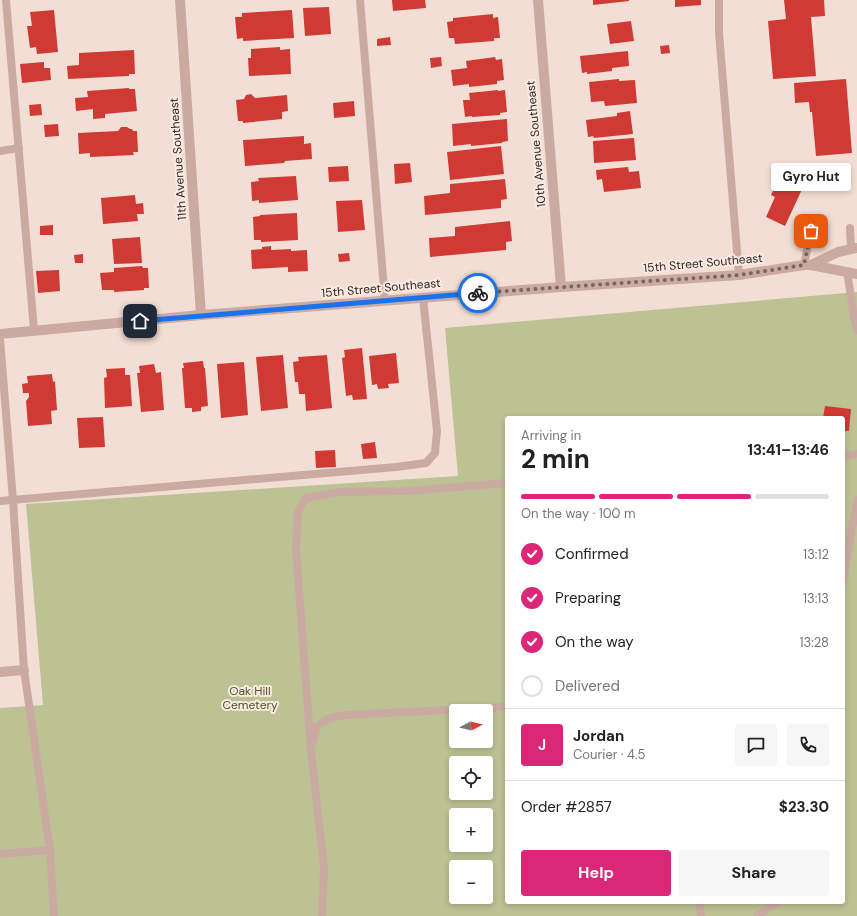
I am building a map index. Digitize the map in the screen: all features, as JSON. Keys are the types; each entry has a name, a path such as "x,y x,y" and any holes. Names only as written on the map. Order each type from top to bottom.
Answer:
{"street":[{"name":"11th Avenue Southeast","path":"180,0 201,315"},
{"name":"10th Avenue Southeast","path":"538,0 561,287"},
{"name":"15th Street Southeast","path":"0,334 201,315 561,287 739,275 808,265 838,252 854,248"},
{"name":"15th Street Southeast","path":"808,265 857,274"},
{"path":"0,672 24,670"}],"lane":[{"path":"6,0 34,330"},
{"path":"360,0 385,301"},
{"path":"719,0 719,33 739,275"},
{"path":"0,151 19,148"},
{"path":"808,265 813,219"},
{"path":"850,228 854,248"},
{"path":"846,272 857,330"},
{"path":"0,501 426,464 435,453 437,431 423,298"},
{"path":"0,339 14,500 24,670 50,850 54,916"},
{"path":"845,457 857,454"},
{"path":"322,916 324,868 311,751 296,549 298,511 306,498 338,492 410,491 505,483"},
{"path":"845,569 857,500"},
{"path":"311,751 317,726 328,719 344,715 505,707"},
{"path":"0,854 50,850"},
{"path":"700,904 701,916"},
{"path":"757,916 775,904"}],"green space":[{"name":"Oak Hill Cemetery","path":"857,292 857,916 0,916 0,708 43,705 26,504 458,476 445,328"}],"building":[{"path":"392,0 425,0 426,8 393,11"},
{"path":"593,0 629,0 629,1 593,5"},
{"path":"675,0 701,0 701,5 675,7"},
{"path":"784,0 824,0 825,16 811,17 816,76 773,79 768,21 786,19"},
{"path":"329,7 331,34 305,36 303,8"},
{"path":"54,10 58,52 37,54 36,47 30,48 27,26 32,26 30,12"},
{"path":"292,10 294,38 243,41 243,38 237,39 235,17 242,17 242,13"},
{"path":"493,14 493,18 498,17 500,38 494,38 494,41 455,44 454,38 449,38 447,22 453,21 453,18"},
{"path":"631,21 634,41 610,44 607,24"},
{"path":"390,37 391,45 377,46 377,39"},
{"path":"669,45 670,53 661,54 660,46"},
{"path":"280,47 280,50 290,49 291,74 249,76 248,58 251,58 251,49"},
{"path":"134,50 135,74 129,74 129,76 68,79 67,66 79,65 79,53"},
{"path":"628,51 629,66 612,68 612,71 587,74 587,72 582,73 580,56"},
{"path":"441,57 442,66 431,68 430,58"},
{"path":"495,57 496,60 502,59 504,80 497,81 497,84 469,87 469,84 453,86 451,70 467,68 466,61"},
{"path":"44,62 44,68 50,68 51,80 22,83 20,64"},
{"path":"619,79 619,81 635,80 637,103 605,106 604,101 591,102 589,82"},
{"path":"846,79 852,153 816,156 812,112 810,112 809,102 795,103 794,83"},
{"path":"129,88 135,89 137,111 105,114 105,118 93,119 93,109 76,111 75,98 88,97 87,91"},
{"path":"505,90 507,112 500,113 500,115 465,117 463,100 470,100 469,93"},
{"path":"251,94 255,98 287,95 288,111 282,112 282,119 243,123 243,121 238,121 236,100 244,99 246,95"},
{"path":"354,101 355,116 334,118 333,103"},
{"path":"41,104 42,115 30,116 29,105"},
{"path":"630,111 633,134 594,138 593,136 588,137 586,120 617,116 617,113"},
{"path":"507,119 508,141 471,146 471,144 453,146 452,124"},
{"path":"58,124 59,136 45,137 44,125"},
{"path":"121,127 127,127 133,131 137,131 138,152 133,152 134,155 90,157 90,153 79,154 78,133 118,131"},
{"path":"304,136 304,144 311,143 312,159 245,166 243,140"},
{"path":"634,138 636,160 594,163 593,141"},
{"path":"501,146 504,174 450,180 447,152"},
{"path":"410,163 412,182 395,184 394,164"},
{"path":"348,166 349,181 329,182 328,167"},
{"path":"628,167 629,172 639,171 641,188 604,192 602,179 597,180 596,170"},
{"path":"296,176 298,200 259,203 259,200 252,201 251,182 259,181 258,178"},
{"path":"505,179 507,199 501,200 501,208 425,215 424,196 450,193 450,184"},
{"path":"786,179 803,187 785,226 766,217 775,197 771,195 778,180 783,182"},
{"path":"135,195 136,204 143,203 144,214 137,214 138,221 103,224 101,198"},
{"path":"362,200 365,230 338,232 336,201"},
{"path":"297,213 298,240 261,242 261,240 254,240 253,217 260,215"},
{"path":"510,221 512,241 506,242 506,250 430,257 429,238 455,236 455,227"},
{"path":"53,225 53,235 40,235 40,226"},
{"path":"140,237 142,263 114,264 112,239"},
{"path":"271,246 271,250 307,250 308,271 288,272 288,267 252,269 251,250"},
{"path":"349,253 350,261 339,262 338,254"},
{"path":"83,254 83,263 75,263 74,255"},
{"path":"142,266 143,268 148,268 149,288 144,288 144,290 114,292 114,290 102,290 100,273 114,272 114,268"},
{"path":"59,270 60,291 38,293 36,271"},
{"path":"362,348 367,399 353,400 352,395 346,396 342,358 345,357 344,350"},
{"path":"396,353 399,383 388,384 389,388 378,389 377,384 372,385 369,356"},
{"path":"283,355 288,408 261,411 256,357"},
{"path":"327,355 332,408 306,411 305,394 299,394 298,382 295,382 293,362 299,361 298,357"},
{"path":"203,361 205,368 208,406 201,407 201,411 192,412 192,408 185,408 182,368 184,368 183,363"},
{"path":"244,362 248,415 221,418 217,364"},
{"path":"154,364 156,373 161,372 164,410 141,412 137,373 140,373 139,366"},
{"path":"125,368 125,375 130,375 132,406 105,408 104,378 107,377 106,369"},
{"path":"52,374 53,382 55,381 57,410 51,411 52,424 28,426 26,401 29,397 29,393 23,393 22,384 28,383 27,376"},
{"path":"825,406 851,409 849,431 845,431 845,416 823,416"},
{"path":"103,417 105,447 79,448 77,418"},
{"path":"375,442 377,458 363,459 361,444"},
{"path":"335,450 336,467 316,468 315,451"}],"way so far":[{"path":"478,293 739,275 804,265 811,231"}],"place":[{"name":"Gyro Hut","path":"811,231"}],"route":[{"path":"140,321 478,293"}]}
